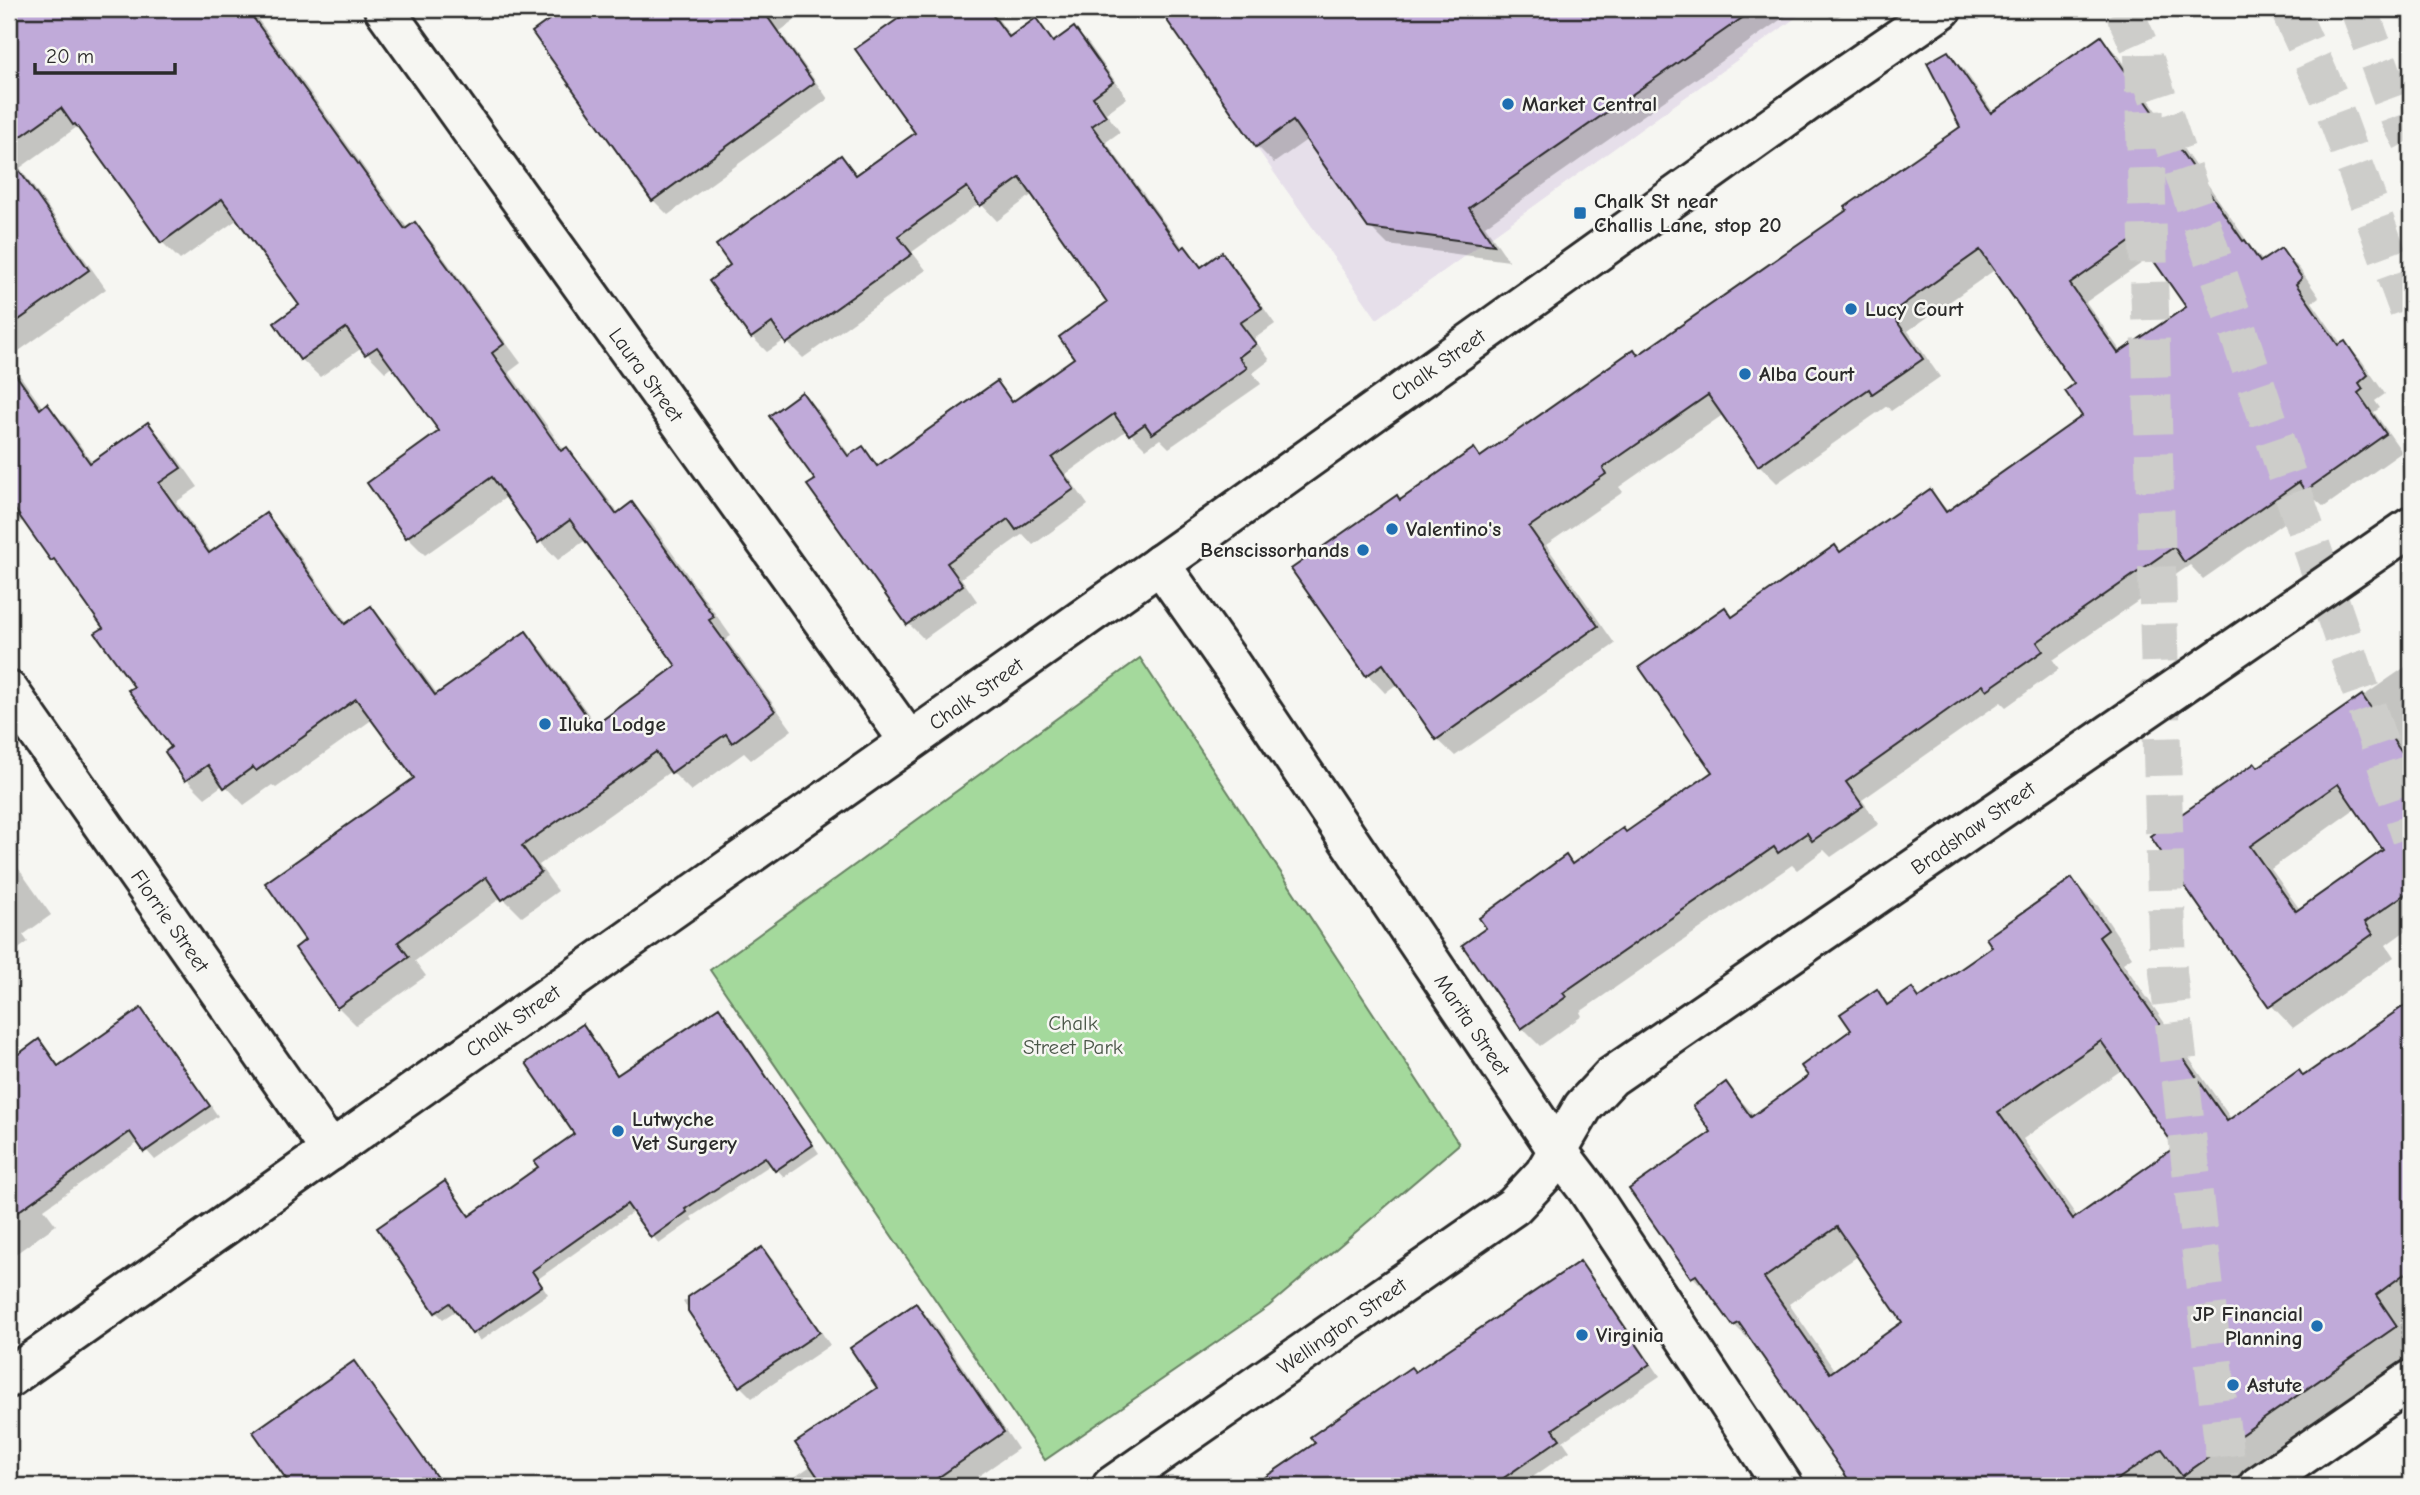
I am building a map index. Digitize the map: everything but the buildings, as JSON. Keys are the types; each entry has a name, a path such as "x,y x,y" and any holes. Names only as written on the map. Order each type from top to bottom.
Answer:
{"street":[{"name":"Laura Street","path":"384,9 909,741"},
{"name":"Chalk Street","path":"9,1378 1942,9"},
{"name":"Bradshaw Street","path":"1558,1151 1583,1107 1611,1077 2411,527"},
{"name":"Marita Street","path":"1160,564 1558,1151 1587,1189 1783,1486"},
{"name":"Florrie Street","path":"9,691 331,1151"},
{"name":"Wellington Street","path":"1112,1486 1514,1206 1544,1174 1558,1151"},
{"path":"2258,1486 2411,1380"}],"shaded area":[{"path":"1159,9 1808,9 1377,319"}],"green space":[{"name":"Chalk Street Park","path":"1140,658 1459,1144 1269,1306 1045,1460 710,970"}],"tunnel":[{"path":"2123,9 2143,54 2411,837"},
{"path":"2289,9 2331,101 2411,318"},
{"path":"2359,9 2399,118 2411,140"},
{"path":"2143,54 2168,972 2228,1486"}],"place":[{"name":"Market Central","path":"1508,104"},
{"name":"Chalk St near Challis Lane, stop 20","path":"1580,213"},
{"name":"Lucy Court","path":"1851,309"},
{"name":"Alba Court","path":"1745,374"},
{"name":"Valentino's","path":"1392,529"},
{"name":"Benscissorhands","path":"1363,550"},
{"name":"Iluka Lodge","path":"545,724"},
{"name":"Lutwyche Vet Surgery","path":"618,1131"},
{"name":"JP Financial Planning","path":"2317,1326"},
{"name":"Virginia","path":"1582,1335"},
{"name":"Astute","path":"2233,1385"}]}
